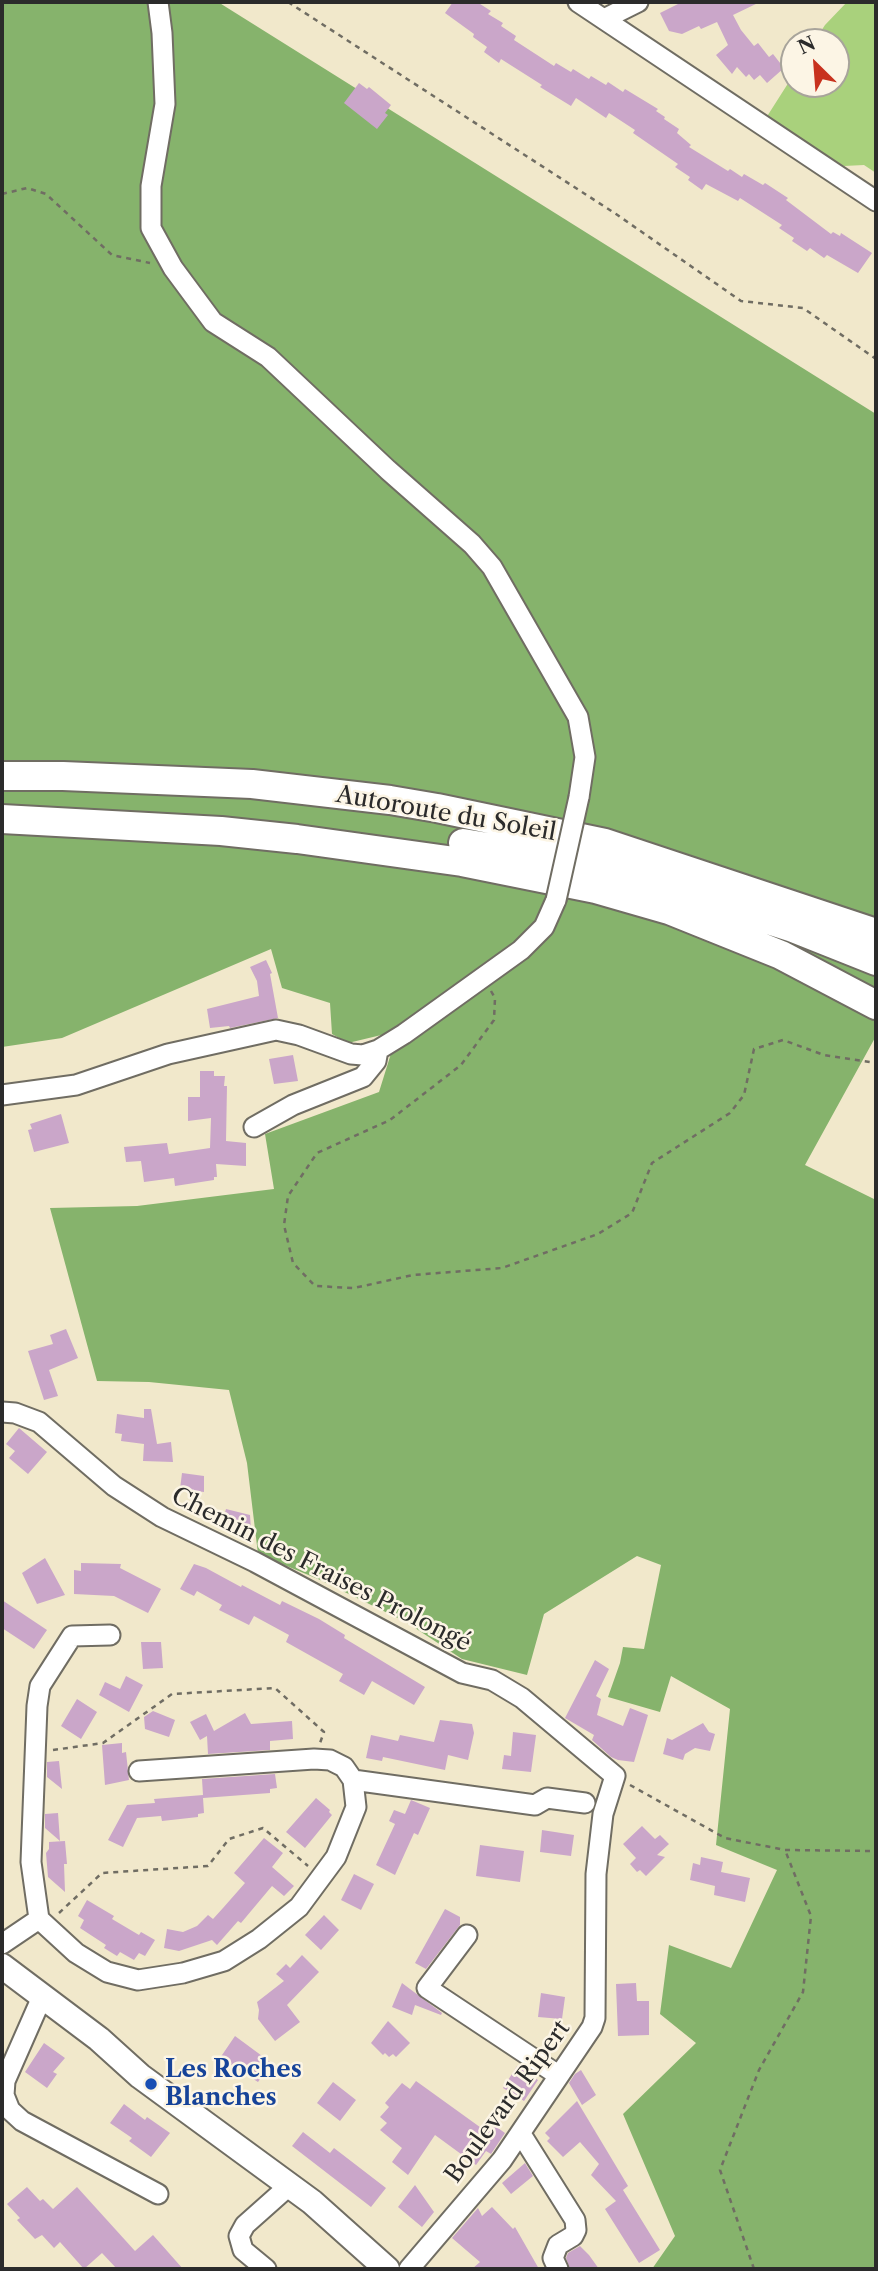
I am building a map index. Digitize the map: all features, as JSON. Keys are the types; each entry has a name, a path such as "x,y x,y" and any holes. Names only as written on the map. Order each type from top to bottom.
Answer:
{"highway":[{"name":"Autoroute du Soleil","path":"2,776 252,785 390,800 492,818 605,843 876,933"},
{"name":"Autoroute du Soleil","path":"2,809 87,809 251,817 348,827 536,856 657,884 793,928 876,961"},
{"path":"2,819 185,829 298,839 463,862 596,888 669,910 782,956 876,1005"},
{"path":"605,843 743,875 876,915"}],"main road":[{"path":"2,1966 39,2003"},
{"path":"2,1985 39,2003 99,2039 140,2076 312,2202 387,2269"}],"street":[{"path":"2,1095 76,1085 168,1054 276,1030 299,1035 351,1054 363,1055 378,1050 503,964 531,942 544,927 555,900 579,797 585,757 578,717 492,567 472,544 388,470 268,357 213,322 173,268 151,228 150,186 165,104 158,2"},
{"path":"578,2 876,201"},
{"path":"604,19 638,2"},
{"path":"254,1127 293,1105 363,1077 376,1061 378,1050"},
{"name":"Chemin des Fraises Prolongé","path":"2,1412 15,1413 39,1422 114,1486 162,1517 256,1562 462,1673 492,1680 522,1698 615,1776"},
{"path":"110,1635 72,1636 40,1686 37,1706 31,1861 43,1922 76,1952 107,1972 138,1980 183,1973 224,1961 259,1939 299,1907 336,1857 356,1807 353,1780 344,1767 330,1760 139,1771"},
{"name":"Boulevard Ripert","path":"409,2269 502,2160 592,2027 595,2018 596,1874 603,1814 615,1776"},
{"path":"353,1780 535,1805 547,1798 585,1803"},
{"path":"2,1944 43,1922"},
{"path":"467,1935 427,1988 558,2076"},
{"path":"39,2003 5,2081 4,2095 10,2110 22,2121 158,2194"},
{"path":"521,2134 575,2220 576,2230 573,2236 558,2245 554,2258 558,2269"},
{"path":"265,2269 243,2250 239,2236 245,2225 290,2185"}],"path":[{"path":"288,2 616,214 741,301 803,308 876,359"},
{"path":"2,194 27,188 46,194 112,255 173,268"},
{"path":"482,976 495,998 494,1020 461,1065 390,1120 317,1153 288,1196 284,1225 293,1263 315,1286 354,1288 412,1275 502,1268 598,1234 632,1213 652,1163 730,1113 744,1095 754,1049 783,1040 824,1055 876,1063"},
{"path":"36,1753 103,1743 172,1694 275,1688 324,1732 314,1759"},
{"path":"615,1776 725,1838 785,1850 876,1851"},
{"path":"43,1922 103,1873 208,1866 229,1839 263,1828 321,1877"},
{"path":"754,2269 720,2170 759,2070 803,1992 811,1916 785,1850"}],"green space":[{"path":"2,2 218,2 876,414 876,1036 805,1165 876,1200 876,2269 652,2269 675,2236 623,2114 696,2043 660,2014 669,1945 731,1968 777,1870 716,1845 730,1709 671,1676 660,1712 608,1697 623,1647 644,1649 661,1565 637,1556 544,1614 527,1675 462,1659 406,1622 318,1579 258,1554 247,1463 229,1390 149,1382 97,1381 50,1208 137,1206 274,1189 265,1134 379,1092 398,1031 348,1043 332,1034 330,1003 282,988 271,949 62,1038 2,1047"},
{"path":"847,2 876,2 876,173 864,165 844,166 766,118 780,96 850,98 850,28 823,28"}],"building":[{"path":"453,2 477,2 491,11 488,14 503,23 501,26 516,36 514,40 554,66 556,63 571,72 573,69 606,85 608,82 623,92 625,89 658,109 656,111 665,117 664,119 679,129 677,133 691,145 689,147 728,171 730,169 742,177 744,174 763,185 765,183 788,198 786,200 831,234 833,232 840,236 841,233 872,253 858,273 827,255 824,258 810,248 807,251 779,228 782,225 740,198 738,201 706,184 702,190 688,180 690,177 675,167 678,164 609,113 606,118 576,98 571,106 501,59 499,63 484,52 487,47 473,37 474,34 445,13"},
{"path":"682,2 760,2 733,15 754,46 758,43 769,57 773,54 780,63 780,72 767,83 760,75 754,80 749,74 746,77 737,67 732,74 716,55 728,45 717,22 682,34 669,31 660,13"},
{"path":"359,83 367,89 369,87 391,105 385,113 388,115 377,129 344,103"},
{"path":"266,960 272,973 270,974 278,1018 230,1028 210,1028 207,1009 259,996 257,981 250,967"},
{"path":"293,1055 298,1081 274,1084 269,1059"},
{"path":"200,1071 214,1071 214,1076 225,1076 226,1141 246,1143 246,1166 216,1164 217,1177 214,1177 214,1180 175,1186 174,1178 144,1182 141,1161 126,1162 124,1147 167,1143 169,1154 210,1148 211,1118 188,1121 188,1097 200,1097"},
{"path":"61,1114 69,1143 34,1152 28,1130 32,1129 30,1124"},
{"path":"66,1329 78,1358 49,1370 58,1396 44,1400 28,1351 53,1344 50,1335"},
{"path":"144,1409 151,1409 157,1444 171,1442 173,1462 143,1461 144,1444 121,1441 122,1434 115,1433 117,1414 144,1418"},
{"path":"19,1428 47,1452 28,1474 9,1458 15,1451 6,1444"},
{"path":"182,1473 204,1476 204,1492 180,1489"},
{"path":"226,1509 250,1515 251,1530 222,1523"},
{"path":"45,1558 65,1595 37,1604 22,1573"},
{"path":"81,1563 121,1564 120,1568 161,1589 148,1613 114,1596 74,1594 74,1570 81,1571"},
{"path":"194,1564 280,1605 282,1601 319,1619 345,1635 344,1638 425,1687 414,1705 372,1681 364,1695 339,1681 343,1674 286,1642 289,1635 254,1616 249,1625 219,1610 222,1605 197,1591 194,1596 180,1589"},
{"path":"2,1600 47,1630 34,1649 2,1628"},
{"path":"141,1642 161,1642 163,1668 143,1669"},
{"path":"595,1660 609,1669 596,1696 601,1699 597,1715 623,1726 630,1708 648,1715 634,1762 611,1757 592,1740 594,1735 565,1718"},
{"path":"126,1676 143,1685 129,1712 99,1695 105,1682 120,1689"},
{"path":"77,1699 97,1712 81,1739 61,1726"},
{"path":"153,1711 175,1720 169,1737 145,1729 144,1717"},
{"path":"245,1713 251,1724 292,1721 293,1739 270,1741 270,1750 208,1754 207,1736 200,1740 190,1722 206,1714 214,1731"},
{"path":"440,1720 472,1724 474,1733 468,1760 448,1755 445,1770 383,1757 382,1761 366,1758 371,1735 398,1741 400,1735 434,1742"},
{"path":"703,1723 709,1732 715,1734 710,1751 695,1748 685,1754 683,1760 663,1754 667,1738 672,1740"},
{"path":"513,1732 536,1735 531,1772 502,1769 504,1755 511,1756"},
{"path":"122,1743 122,1753 126,1752 129,1780 105,1785 102,1745"},
{"path":"59,1761 62,1789 47,1777 47,1762"},
{"path":"275,1774 277,1788 270,1789 270,1793 203,1798 204,1813 198,1814 198,1817 162,1821 161,1816 137,1818 123,1847 108,1840 127,1805 155,1803 154,1799 203,1795 202,1779"},
{"path":"316,1798 332,1815 305,1848 286,1832"},
{"path":"411,1800 430,1808 418,1835 414,1833 395,1875 376,1865 395,1824 389,1821 394,1810 405,1814"},
{"path":"58,1813 60,1841 45,1828 45,1814"},
{"path":"642,1826 655,1839 660,1835 669,1844 657,1855 665,1857 646,1876 640,1870 637,1872 630,1864 636,1858 623,1844"},
{"path":"542,1830 574,1835 571,1856 540,1852"},
{"path":"264,1838 283,1853 272,1867 294,1886 284,1896 272,1886 241,1923 238,1921 217,1945 212,1940 179,1951 164,1948 167,1929 183,1932 197,1926 208,1915 213,1919 245,1883 234,1873"},
{"path":"65,1841 65,1892 48,1877 46,1853 49,1842"},
{"path":"480,1845 524,1851 520,1882 476,1876"},
{"path":"701,1857 723,1862 721,1872 750,1878 745,1902 714,1895 715,1886 690,1880 693,1863 700,1865"},
{"path":"354,1874 374,1884 361,1910 341,1900"},
{"path":"87,1900 139,1935 141,1932 155,1940 145,1956 139,1953 134,1960 120,1952 117,1956 104,1948 106,1945 80,1928 84,1920 78,1916"},
{"path":"445,1909 460,1917 460,1925 426,1969 415,1963"},
{"path":"324,1915 339,1930 321,1950 305,1935"},
{"path":"302,1955 319,1972 287,2005 300,2022 275,2041 258,2019 257,2002 284,1981 276,1974 286,1964 290,1968"},
{"path":"402,1983 442,2013 441,2015 415,2005 412,2015 392,2007"},
{"path":"636,1983 637,2001 649,2001 649,2035 618,2036 616,1984"},
{"path":"541,1993 565,1997 562,2019 538,2017"},
{"path":"388,2021 410,2043 396,2057 393,2054 389,2057 385,2053 383,2055 371,2043"},
{"path":"235,2036 277,2067 269,2079 263,2075 258,2082 220,2058"},
{"path":"44,2043 65,2058 53,2072 57,2074 47,2088 25,2072"},
{"path":"517,2066 538,2080 524,2101 503,2088"},
{"path":"581,2070 596,2095 582,2105 569,2083"},
{"path":"416,2081 484,2130 488,2121 505,2133 491,2154 486,2151 476,2165 435,2135 408,2175 392,2162 402,2148 380,2130 387,2123 380,2117 389,2107 385,2103 402,2083 410,2089"},
{"path":"333,2082 356,2100 340,2121 317,2103"},
{"path":"577,2101 628,2186 623,2190 660,2250 639,2263 605,2209 616,2201 591,2175 599,2164 580,2142 563,2157 547,2141 550,2138 545,2133"},
{"path":"124,2104 145,2120 147,2117 170,2133 151,2157 129,2141 132,2138 110,2123"},
{"path":"303,2132 330,2153 334,2148 386,2188 371,2207 292,2146"},
{"path":"525,2163 533,2176 511,2194 502,2183"},
{"path":"415,2185 434,2212 422,2227 398,2207"},
{"path":"27,2187 40,2201 43,2199 53,2209 77,2187 135,2251 153,2235 183,2269 117,2269 102,2253 84,2269 60,2242 54,2248 42,2235 35,2239 17,2220 20,2218 7,2204"},
{"path":"492,2207 513,2229 515,2227 539,2269 472,2269 480,2262 452,2238 478,2208 482,2216"},
{"path":"580,2246 599,2269 570,2269 566,2258 568,2253"}],"place":[{"name":"Les Roches Blanches","path":"151,2084"}]}
